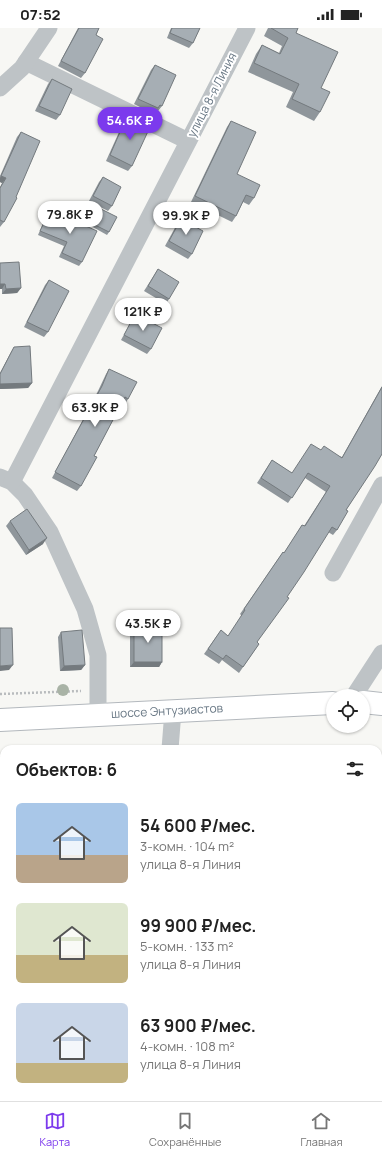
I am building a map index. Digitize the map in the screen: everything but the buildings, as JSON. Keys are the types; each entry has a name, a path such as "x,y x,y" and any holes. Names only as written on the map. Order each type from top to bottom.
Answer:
{"main road":[{"name":"шоссе Энтузиастов","path":"0,720 326,702"},
{"path":"370,703 382,704"}],"street":[{"path":"0,88 22,68 49,28"},
{"name":"улица 8-я Линия","path":"6,480 247,28"},
{"path":"26,62 188,141"},
{"path":"6,480 25,495 50,532 85,609 98,655 98,715"},
{"path":"333,573 382,485"},
{"path":"359,689 382,653"},
{"path":"170,745 172,711"}],"path":[{"path":"0,694 98,690"}]}
